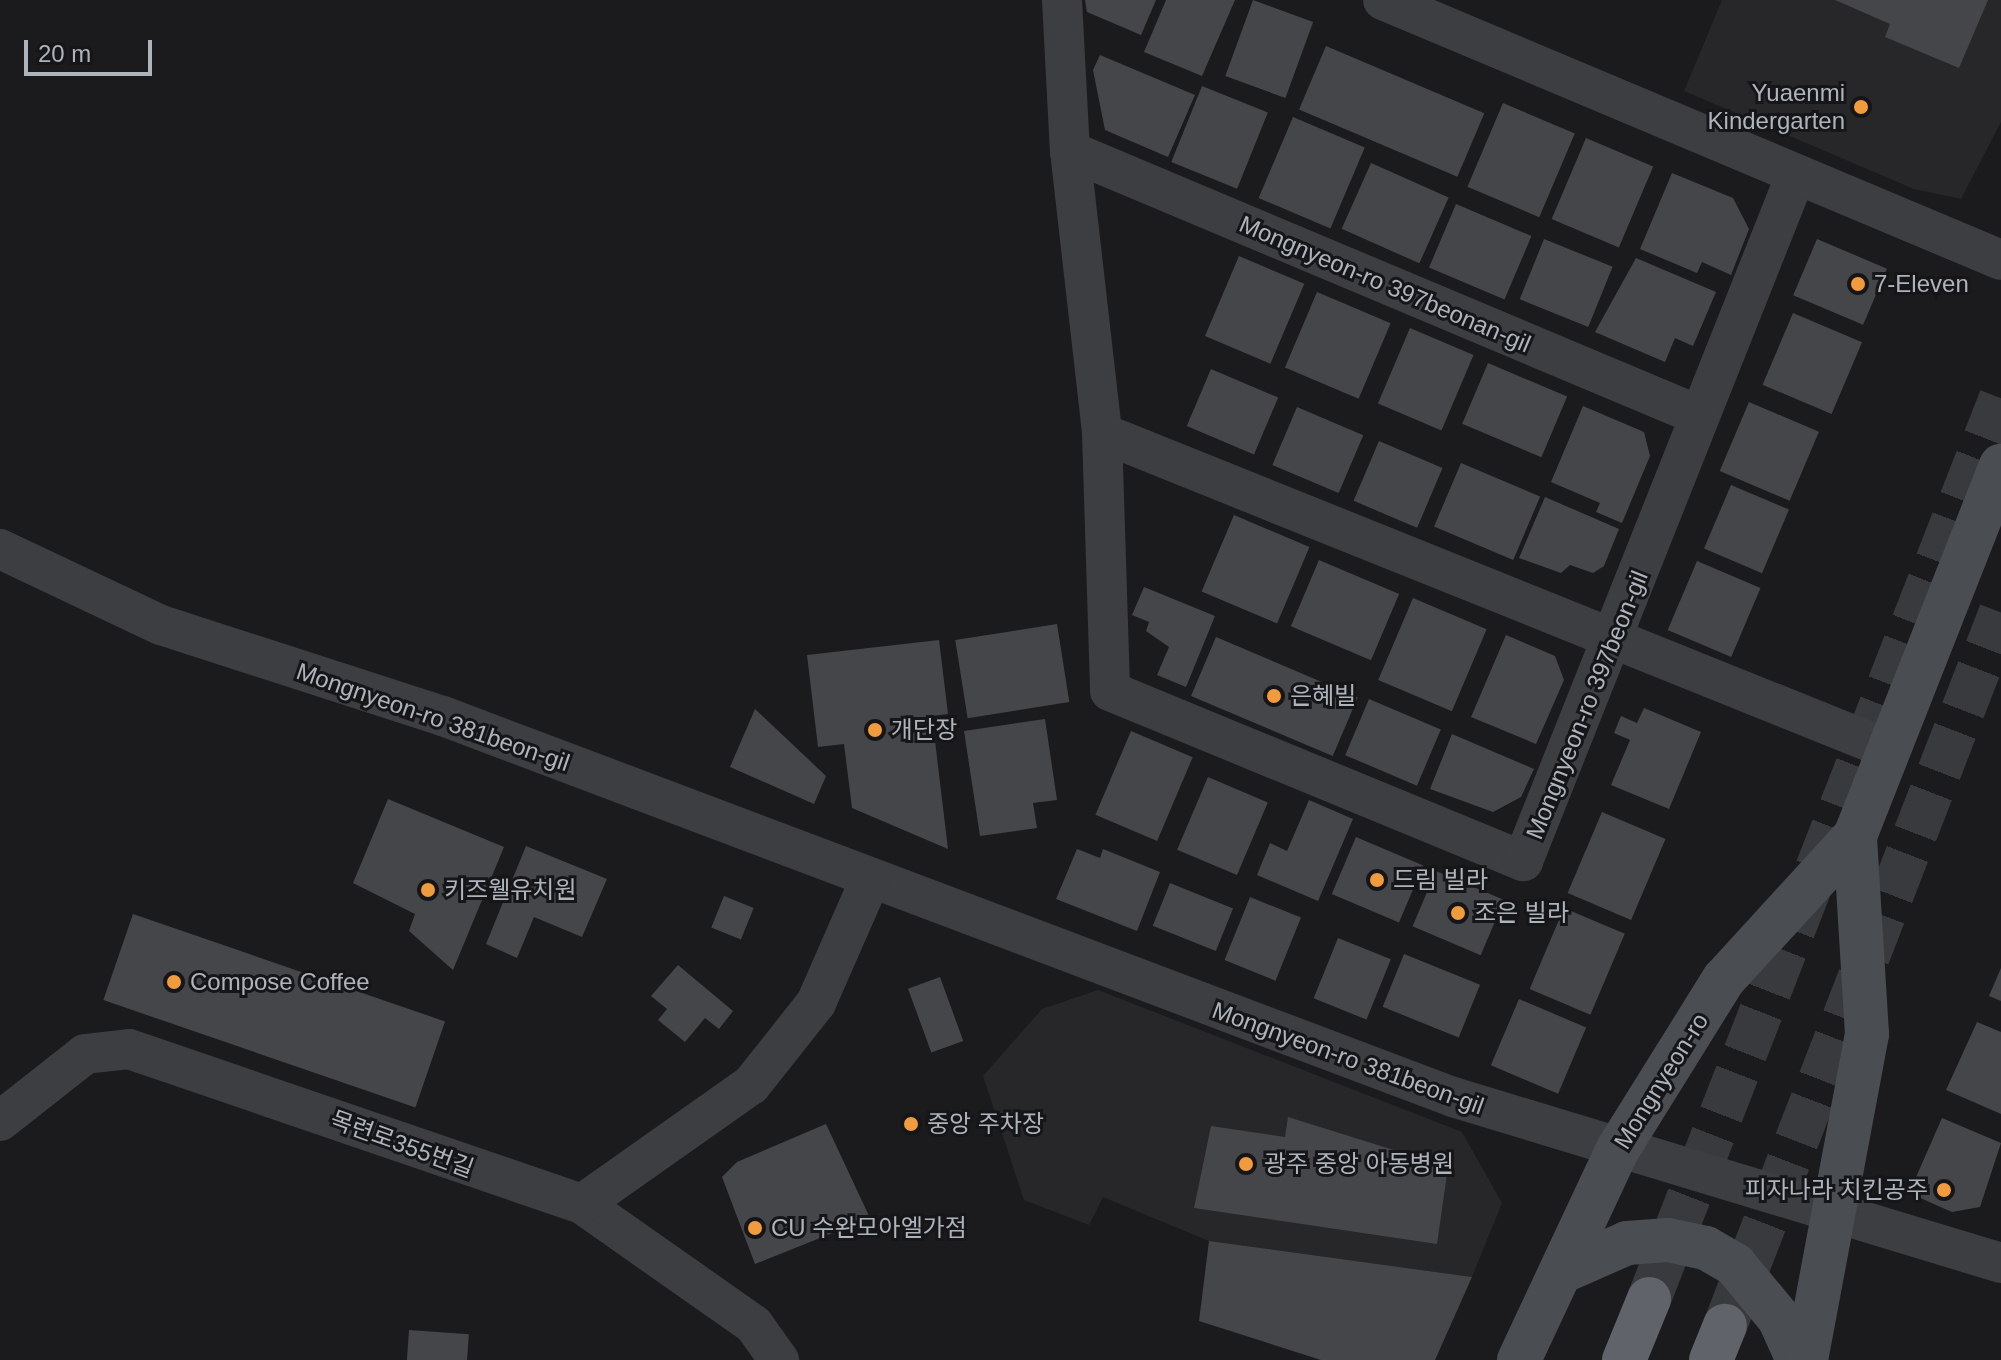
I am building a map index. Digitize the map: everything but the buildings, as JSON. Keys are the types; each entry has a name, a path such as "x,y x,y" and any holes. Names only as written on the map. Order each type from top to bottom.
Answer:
{"highway":[{"path":"1624,1360 1649,1299"}],"main road":[{"name":"Mongnyeon-ro","path":"1519,1360 1618,1149 1724,979 1855,836 1999,475"},
{"name":"Mongnyeon-ro","path":"1806,1360 1867,1034 1855,836"},
{"path":"1561,1272 1627,1243 1706,1248 1735,1265 1779,1318 1798,1360"}],"street":[{"path":"1062,0 1070,151 1102,433 1614,642 1890,750"},
{"path":"1383,0 1795,177 2001,260"},
{"name":"Mongnyeon-ro 397beonan-gil","path":"1070,151 1700,416"},
{"name":"Mongnyeon-ro 397beon-gil","path":"1102,433 1110,691 1523,861 1614,642 1795,177"},
{"name":"Mongnyeon-ro 381beon-gil","path":"0,549 161,625 443,716 869,882 1453,1097 1618,1149 2000,1260"},
{"path":"582,1204 751,1085 816,1003 869,882"},
{"name":"목련로355번길","path":"0,1121 85,1054 129,1049 582,1204 754,1325 779,1360"}],"shaded area":[{"name":"Yuaenmi Kindergarten","path":"1722,0 2001,0 2001,122 1961,199 1914,189 1684,91"},
{"name":"광주 중앙 아동병원","path":"1098,990 1462,1132 1502,1203 1472,1277 1209,1241 1103,1197 1089,1225 1024,1200 983,1076 1042,1009"}],"tunnel":[{"path":"1649,1299 2001,398"},
{"path":"1725,1326 2001,612"}],"place":[{"name":"Yuaenmi Kindergarten","path":"1861,107"},
{"name":"7-Eleven","path":"1858,284"},
{"name":"은혜빌","path":"1274,696"},
{"name":"개단장","path":"875,730"},
{"name":"드림 빌라","path":"1377,880"},
{"name":"키즈웰유치원","path":"428,890"},
{"name":"조은 빌라","path":"1458,913"},
{"name":"Compose Coffee","path":"174,982"},
{"name":"중앙 주차장","path":"911,1124"},
{"name":"광주 중앙 아동병원","path":"1246,1164"},
{"name":"피자나라 치킨공주","path":"1944,1190"},
{"name":"CU 수완모아엘가점","path":"755,1228"}]}
